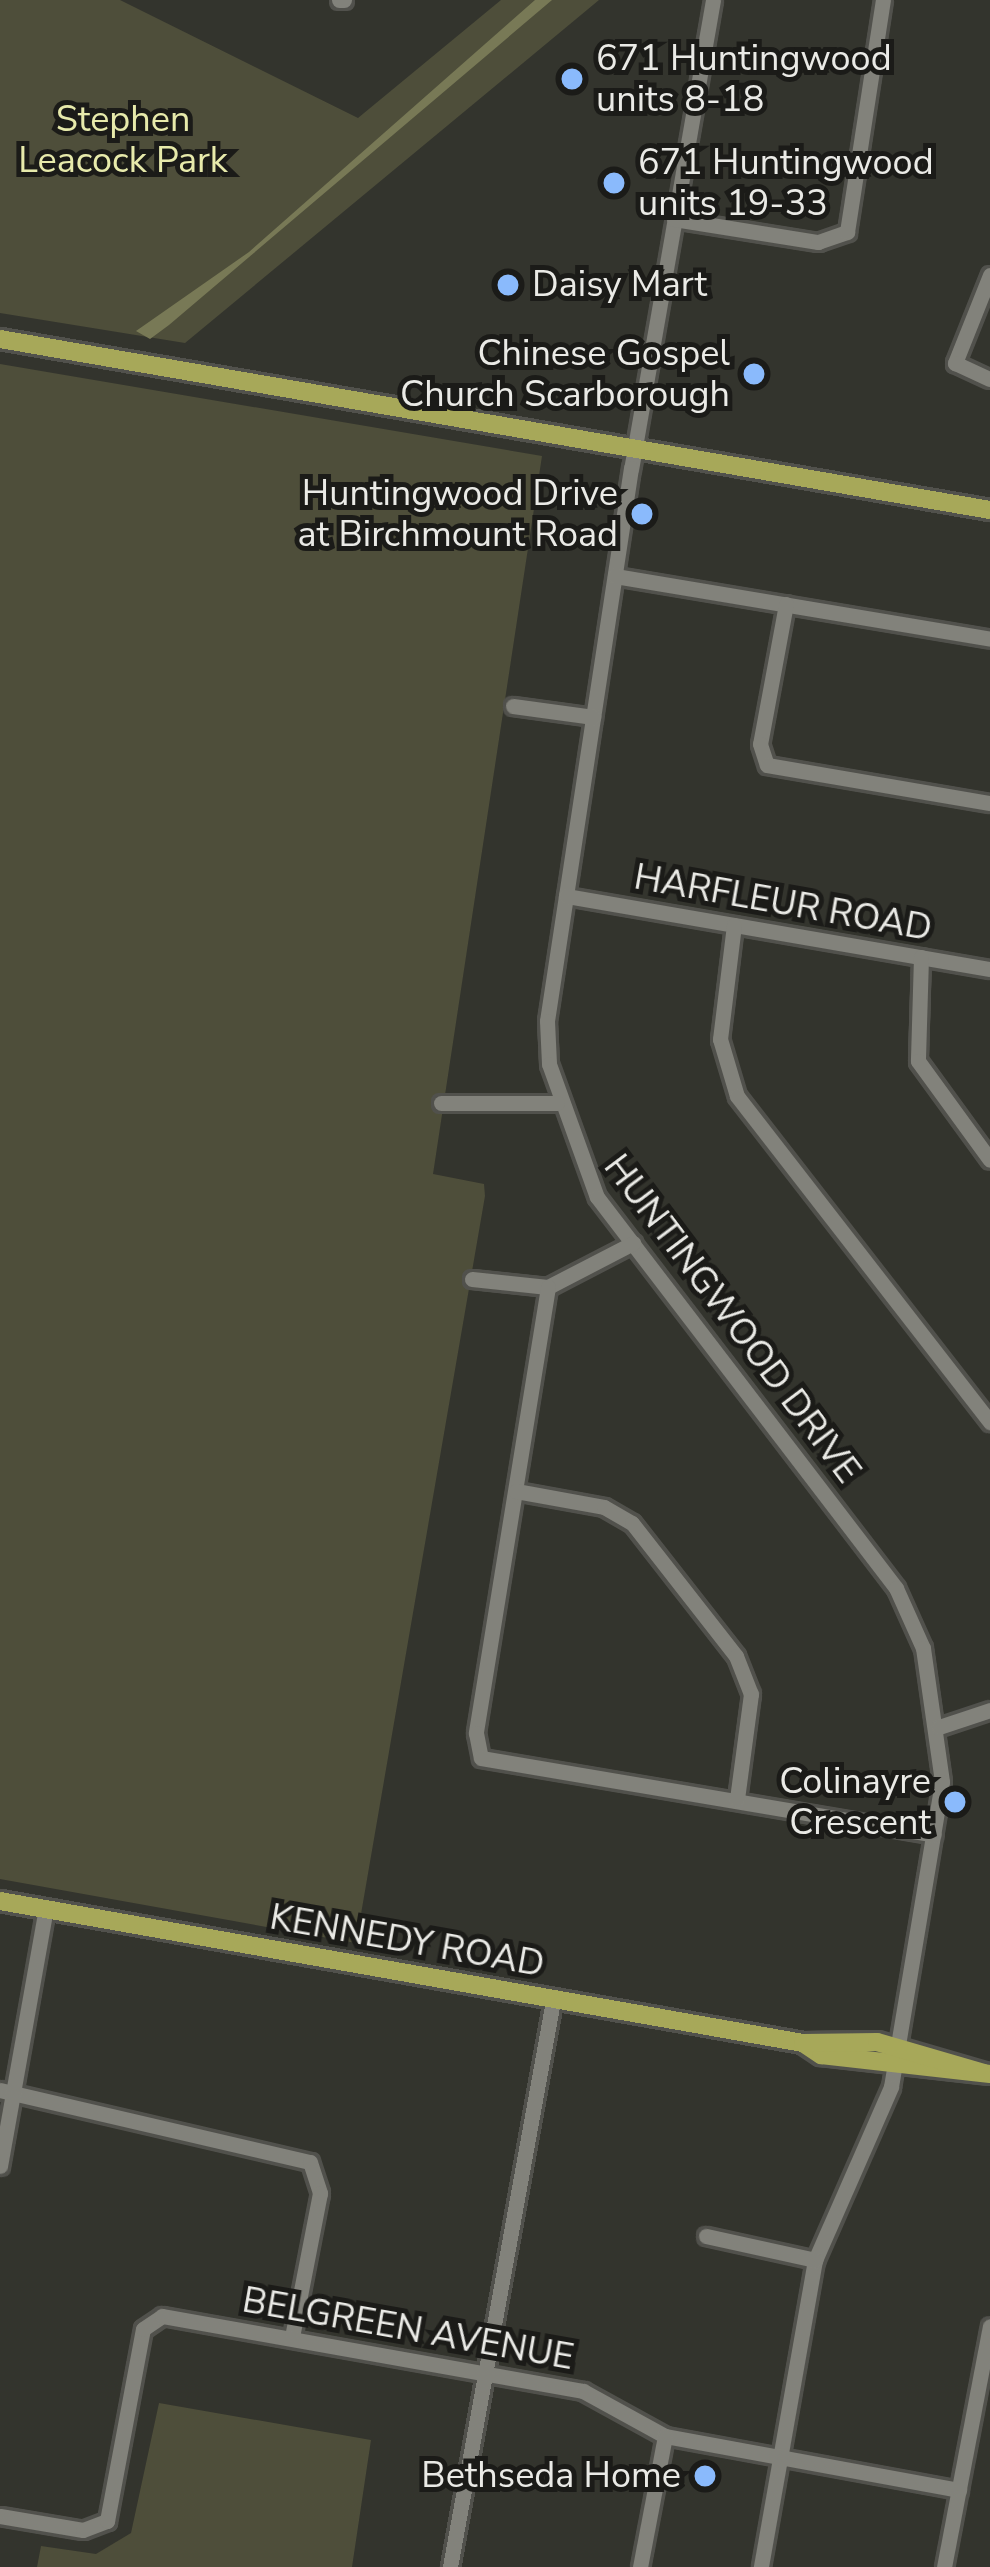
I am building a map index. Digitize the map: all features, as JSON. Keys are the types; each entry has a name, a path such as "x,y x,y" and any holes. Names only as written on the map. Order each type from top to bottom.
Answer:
{"main road":[{"path":"0,339 990,510"},
{"name":"KENNEDY ROAD","path":"0,1901 803,2042 896,2067 987,2073"},
{"name":"KENNEDY ROAD","path":"803,2042 900,2046 987,2073"}],"street":[{"name":"HUNTINGWOOD DRIVE","path":"713,0 634,448 547,1022 557,1103 597,1197 896,1588 939,1727 934,1835 896,2067 814,2260 776,2457 761,2567"},
{"path":"674,219 818,242 847,232 883,0"},
{"path":"990,275 956,363 990,379"},
{"path":"615,576 990,639"},
{"path":"786,604 760,744 767,765 990,803"},
{"path":"513,706 593,717"},
{"name":"HARFLEUR ROAD","path":"566,896 990,969"},
{"path":"734,925 719,1039 737,1096 990,1422"},
{"path":"921,957 910,1026 918,1060 990,1160"},
{"path":"441,1103 557,1103"},
{"path":"472,1279 548,1287 633,1243"},
{"path":"548,1287 476,1733 481,1758 934,1835"},
{"path":"516,1491 604,1507 632,1523 736,1656 751,1694 736,1799"},
{"path":"939,1727 990,1710"},
{"path":"0,2166 6,2093 46,1909"},
{"path":"450,2567 553,2001"},
{"path":"6,2093 310,2162 320,2193 292,2337"},
{"path":"706,2236 814,2260"},
{"name":"BELGREEN AVENUE","path":"0,2516 83,2530 107,2521 141,2336 155,2317 292,2337 599,2396 665,2436 959,2490"},
{"path":"944,2567 990,2326"},
{"path":"640,2567 665,2436"}],"green space":[{"name":"Stephen Leacock Park","path":"0,0 120,0 358,118 501,0 599,0 185,343 0,313"},
{"path":"0,364 542,456 433,1174 484,1184 485,1196 356,1943 0,1879"},
{"path":"159,2403 371,2440 352,2567 37,2567 41,2546 96,2554 131,2533"}],"shaded area":[{"path":"535,0 552,0 169,325 150,339 136,331 249,252"}],"place":[{"name":"671 Huntingwood units 8-18","path":"572,79"},
{"name":"671 Huntingwood units 19-33","path":"614,183"},
{"name":"Daisy Mart","path":"508,285"},
{"name":"Chinese Gospel Church Scarborough","path":"754,374"},
{"name":"Huntingwood Drive at Birchmount Road","path":"642,514"},
{"name":"Colinayre Crescent","path":"955,1802"},
{"name":"Bethseda Home","path":"705,2476"}]}
